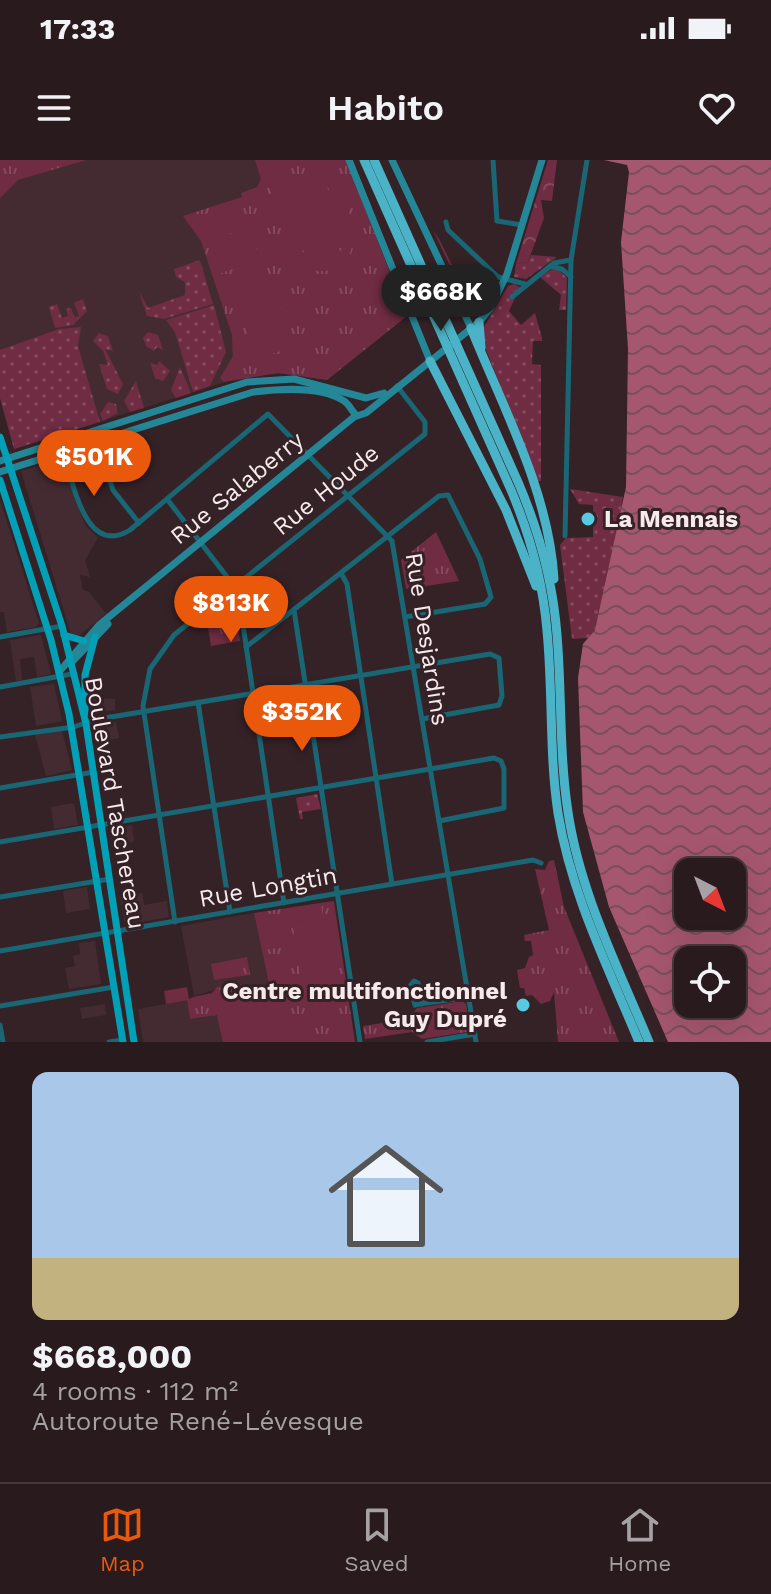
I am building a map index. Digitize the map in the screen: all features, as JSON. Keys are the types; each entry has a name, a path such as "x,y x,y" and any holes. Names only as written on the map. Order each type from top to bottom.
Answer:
{"highway":[{"path":"364,160 443,326"},
{"path":"374,160 443,326 536,529 549,579 557,639"},
{"path":"475,325 545,522 553,563 563,774 575,850 591,901 649,1042"},
{"path":"430,361 512,521 545,612"},
{"path":"459,362 521,516 545,612 554,779 565,850 586,915 639,1042"}],"main road":[{"name":"Boulevard Taschereau","path":"0,437 4,460 11,469 62,626 86,724 134,1042"},
{"name":"Boulevard Taschereau","path":"0,480 48,630 71,727 123,1041"},
{"path":"64,635 84,641"},
{"path":"86,724 85,675 95,637"}],"street":[{"path":"349,160 430,361"},
{"path":"392,160 475,325"},
{"path":"493,160 496,220 522,225"},
{"path":"0,472 253,392 303,391 337,398 356,415 369,410 475,325 505,279 542,160"},
{"path":"565,536 571,260 587,160"},
{"path":"446,222 448,230 498,277 525,284"},
{"path":"512,297 549,266 558,261 571,260"},
{"path":"549,266 562,269 571,277"},
{"path":"4,460 257,380 310,381 366,398 395,388"},
{"name":"Rue Houde","path":"175,922 144,712 146,680 160,651 174,635 426,432 425,422 395,388"},
{"name":"Rue Salaberry","path":"337,433 356,396"},
{"path":"366,398 369,410"},
{"name":"Rue Desjardins","path":"167,499 265,415 271,415 392,541 476,1042"},
{"name":"Rue Salaberry","path":"57,676 84,641 356,415"},
{"path":"93,430 115,494 139,523"},
{"path":"63,452 93,530 113,537 139,523 167,499 235,586 284,903"},
{"path":"246,647 439,496 448,495 468,530 491,591 485,604 405,617"},
{"path":"341,573 347,584 392,884"},
{"name":"Rue Salaberry","path":"69,662 126,605"},
{"path":"294,610 360,1042"},
{"path":"0,637 62,626"},
{"path":"0,737 490,654 500,662 502,699 499,705 422,719"},
{"path":"0,687 72,674"},
{"path":"198,702 230,912"},
{"path":"0,842 494,758 504,766 507,804 503,810 439,821"},
{"path":"0,788 94,772"},
{"name":"Rue Longtin","path":"0,951 533,860 541,863"},
{"path":"0,897 110,879"},
{"path":"0,1006 114,987"},
{"path":"422,1004 469,997"},
{"path":"0,1025 3,1042"},
{"path":"428,1042 475,1034"},
{"path":"109,1042 123,1041"}],"shaded area":[{"path":"0,160 346,160 407,316 327,380 286,373 241,377 14,449 0,398"},
{"path":"61,459 85,525 98,538 85,560 90,577 80,575 83,590 89,592 106,614 77,637 71,634 21,471"},
{"path":"0,500 39,623 36,627 7,632 4,612 0,612"},
{"path":"41,635 51,674 37,677 34,657 20,659 22,680 16,681 10,640"},
{"path":"54,684 62,721 36,726 30,687"},
{"path":"90,698 115,699 115,710 92,714"},
{"path":"116,722 119,738 97,742 95,726"},
{"path":"62,731 72,770 46,776 35,735"},
{"path":"74,803 78,825 54,829 51,807"},
{"path":"132,825 134,842 112,846 111,829"},
{"path":"87,887 90,909 66,913 63,891"},
{"path":"142,893 144,905 167,901 169,917 125,925 120,897"},
{"path":"254,913 271,988 249,991 230,985 194,996 181,926"},
{"path":"95,941 101,984 69,989 65,968 75,966 73,956 80,954 79,943"},
{"path":"187,1000 190,1019 217,1015 223,1042 143,1042 138,1009"},
{"path":"105,1004 106,1015 82,1019 80,1008"}],"green space":[{"path":"0,160 86,160 18,180 0,198"},
{"path":"255,160 346,160 407,316 327,380 278,373 224,382 220,378 233,356 232,335 201,241 183,216 242,197 241,193 257,187 261,179"},
{"path":"280,160 297,160 285,167 282,177 284,204 293,234 307,258 315,264 334,261 347,241 324,171 309,160 326,160 333,172 352,224 349,256 339,267 319,271 295,261 267,175 274,173"},
{"path":"548,160 557,160 552,201 541,200 544,218 528,262 516,264"},
{"path":"322,172 344,238 303,251 281,186"},
{"path":"241,202 249,227 205,242 197,217"},
{"path":"433,230 439,239 477,315 469,306"},
{"path":"252,236 260,259 216,275 208,251"},
{"path":"531,255 557,257 526,279 514,277 516,264 528,262"},
{"path":"200,260 213,304 164,319 147,316 139,291 148,308 185,295 185,282 176,277 174,269"},
{"path":"552,269 559,270 567,278 566,310 559,310 561,295 540,277"},
{"path":"271,279 293,347 257,359 234,291"},
{"path":"514,284 520,287 509,311 521,325 535,313 542,338 542,341 533,341 532,364 541,365 541,481 538,481 484,345 484,327 508,286"},
{"path":"83,299 87,311 73,325 55,328 49,307 57,304 62,318 68,316 66,309 71,308 75,318 79,316 74,303"},
{"path":"214,305 226,352 210,386 193,392 175,332 166,320"},
{"path":"81,327 78,346 100,422 14,449 0,398 0,350 59,329"},
{"path":"148,332 158,335 163,350 157,347 154,351 146,346 143,338"},
{"path":"99,333 108,336 113,351 105,349 123,384 118,394 107,389 99,364 108,365 103,351 93,341"},
{"path":"159,361 170,371 163,381 155,378 150,362 157,366"},
{"path":"180,367 191,393 176,398 171,390"},
{"path":"136,381 144,408 130,412 124,401"},
{"path":"108,402 116,404 118,413 103,421 100,414"},
{"path":"570,489 623,497 616,546 595,630 588,638 572,639 560,545 566,538 593,537 593,505 579,504"},
{"path":"436,532 459,581 406,589 401,560"},
{"path":"233,595 240,641 211,646 206,616"},
{"path":"317,794 321,809 302,812 303,819 300,819 296,798"},
{"path":"554,860 564,907 619,1042 558,1042 554,992 550,1001 541,1004 532,995 526,996 524,988 520,988 517,970 525,968 533,955 531,941 525,941 524,935 549,930 535,869 545,870 549,861"},
{"path":"334,901 355,1042 223,1042 217,1015 190,1019 187,1000 212,993 217,987 243,984 249,991 270,988 254,913"},
{"path":"321,903 323,917 294,922 292,908"},
{"path":"331,921 341,983 303,989 293,927"},
{"path":"285,923 289,946 264,950 260,927"},
{"path":"247,957 250,975 214,980 211,964"},
{"path":"245,986 246,992 288,986 288,1016 276,1042 223,1042 217,1015 213,1016 210,1002 219,991"},
{"path":"187,987 189,1000 166,1004 164,991"},
{"path":"462,1001 466,1004 470,1027 467,1032 422,1039 412,1032 365,1039 363,1026 408,1019 417,1008"}],"water":[{"path":"604,160 771,160 771,1042 668,1042 609,907 583,812 578,678 583,644 595,630 626,487 628,349 621,242 629,172 627,165"}],"place":[{"name":"La Mennais","path":"588,519"},
{"name":"Centre multifonctionnel Guy Dupré","path":"523,1005"}]}
